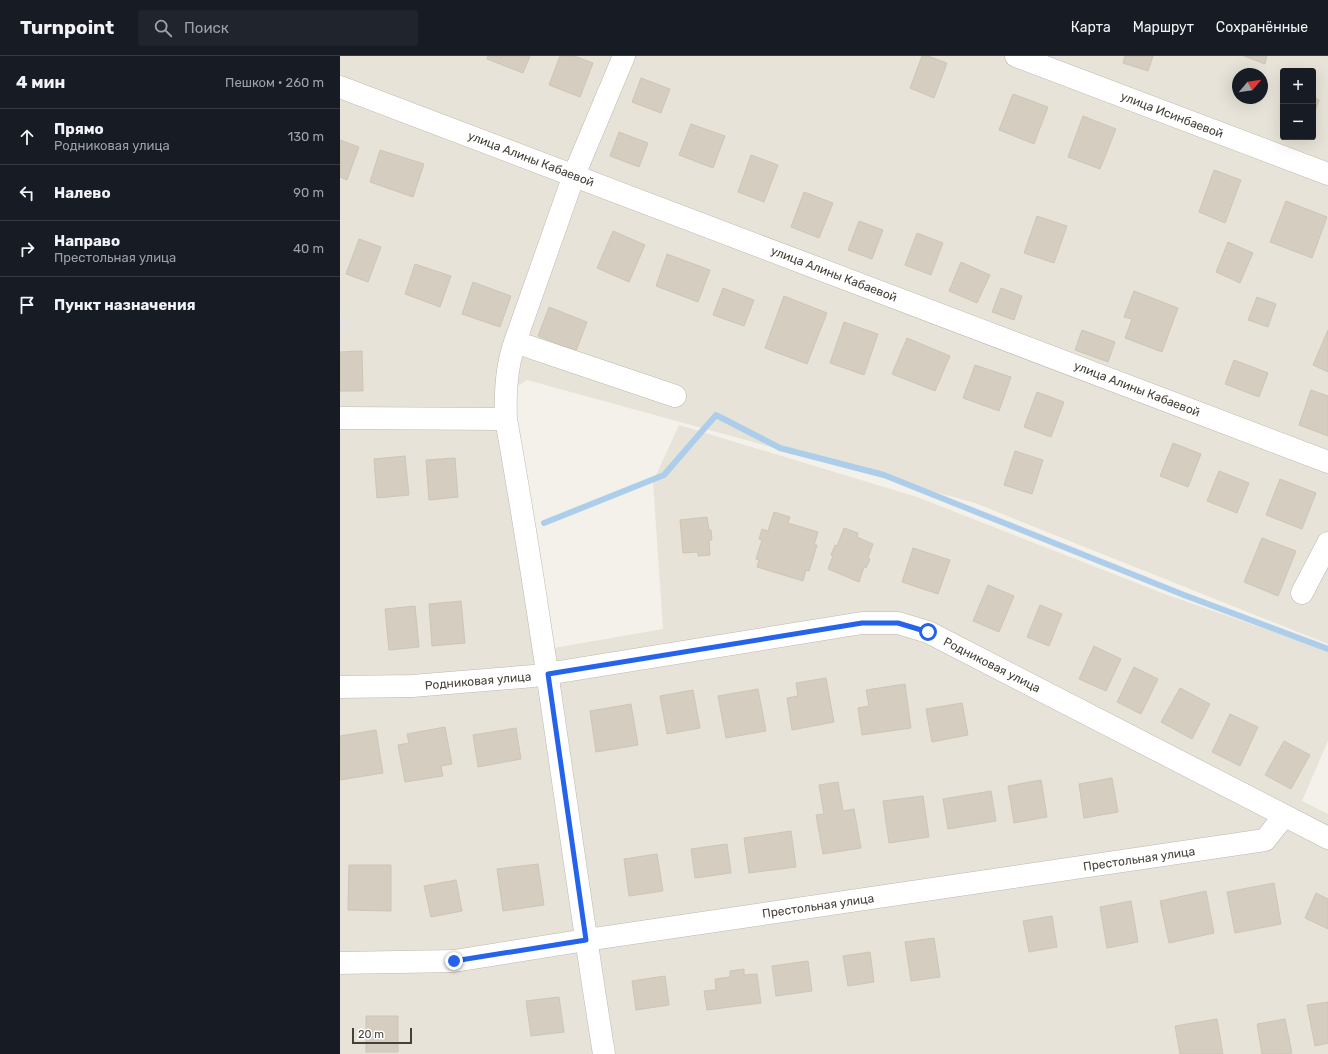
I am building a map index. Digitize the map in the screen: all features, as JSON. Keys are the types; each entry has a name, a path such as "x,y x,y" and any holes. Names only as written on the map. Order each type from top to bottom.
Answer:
{"street":[{"path":"604,1054 548,674 506,419 505,394 511,353 574,175 624,56"},
{"name":"улица Исинбаевой","path":"1016,56 1328,174"},
{"name":"улица Алины Кабаевой","path":"340,87 1328,462"},
{"path":"515,342 675,396"},
{"path":"340,418 506,419"},
{"path":"1302,593 1328,543"},
{"name":"Родниковая улица","path":"340,687 412,686 548,674 862,623 898,623 928,632 1328,838"},
{"name":"Престольная улица","path":"340,963 454,961 586,940 1265,840 1284,816"}],"shaded area":[{"path":"340,56 1328,56 1328,644 975,503 527,380 506,393 548,649 663,629 653,482 679,425 917,497 1162,593 1328,651 1328,741 1302,801 1328,814 1328,1054 340,1054 340,336 358,324 340,316"},
{"path":"340,316 359,324 340,336"}],"building":[{"path":"488,56 530,56 523,73 487,59"},
{"path":"560,56 574,56 593,63 580,97 549,85"},
{"path":"922,56 928,56 947,63 934,98 910,88"},
{"path":"1125,56 1153,56 1148,71 1123,63"},
{"path":"1244,56 1267,56 1265,64"},
{"path":"641,78 670,89 661,113 632,102"},
{"path":"1013,94 1048,107 1034,144 999,130"},
{"path":"1316,98 1319,100 1316,108"},
{"path":"1083,116 1116,129 1100,169 1068,157"},
{"path":"691,124 725,136 713,168 679,155"},
{"path":"619,132 648,143 639,167 610,156"},
{"path":"340,140 359,147 347,180 340,177"},
{"path":"380,150 424,164 413,197 370,182"},
{"path":"751,155 778,165 764,202 738,192"},
{"path":"1214,170 1241,180 1225,223 1199,212"},
{"path":"804,192 833,203 819,238 791,227"},
{"path":"1286,201 1327,217 1312,258 1270,242"},
{"path":"1037,216 1067,226 1054,263 1024,253"},
{"path":"859,221 883,230 872,259 848,250"},
{"path":"613,231 645,245 629,282 597,268"},
{"path":"917,233 943,243 931,275 905,265"},
{"path":"359,239 381,247 368,282 346,274"},
{"path":"1228,242 1253,253 1240,283 1216,272"},
{"path":"667,254 710,270 698,302 656,286"},
{"path":"961,262 990,275 977,303 949,291"},
{"path":"415,264 451,276 440,307 405,294"},
{"path":"473,282 511,296 500,327 462,314"},
{"path":"723,288 754,300 744,326 713,315"},
{"path":"1001,288 1022,296 1014,320 992,312"},
{"path":"1134,291 1178,308 1162,352 1125,338 1132,319 1124,317"},
{"path":"784,296 827,313 807,364 765,348"},
{"path":"1257,297 1276,304 1268,327 1248,320"},
{"path":"549,307 587,322 576,351 538,336"},
{"path":"844,322 878,334 864,375 830,363"},
{"path":"1082,330 1115,342 1108,362 1075,350"},
{"path":"1328,330 1328,372 1313,365"},
{"path":"907,338 950,356 935,391 892,374"},
{"path":"362,351 363,391 340,391 340,352"},
{"path":"1234,360 1268,373 1259,397 1225,384"},
{"path":"975,365 1011,377 999,411 963,398"},
{"path":"1311,390 1328,396 1328,436 1299,425"},
{"path":"1037,392 1064,402 1051,437 1024,427"},
{"path":"1173,443 1201,454 1188,487 1160,476"},
{"path":"1015,451 1043,460 1032,494 1004,485"},
{"path":"405,456 409,495 377,498 374,459"},
{"path":"455,458 458,497 429,500 426,460"},
{"path":"1219,471 1249,483 1237,513 1207,501"},
{"path":"1280,479 1316,493 1302,529 1266,515"},
{"path":"774,512 790,517 788,523 818,532 814,545 817,545 809,571 806,570 803,581 757,567 759,560 756,559 762,540 759,539 762,529 768,531"},
{"path":"707,517 712,540 709,540 710,555 698,556 698,552 683,553 680,520"},
{"path":"844,528 858,533 857,537 873,544 868,558 870,559 866,568 864,567 859,582 828,569 833,556 831,555 835,545 837,546"},
{"path":"1262,538 1296,551 1278,596 1244,582"},
{"path":"913,548 950,560 938,594 902,582"},
{"path":"988,585 1014,596 999,632 973,621"},
{"path":"461,601 465,643 432,646 429,604"},
{"path":"1040,605 1062,614 1049,646 1027,637"},
{"path":"415,606 419,647 389,650 385,609"},
{"path":"1094,646 1121,659 1106,691 1079,679"},
{"path":"1134,667 1158,679 1141,714 1117,702"},
{"path":"826,678 834,722 792,730 787,698 798,696 796,683"},
{"path":"905,684 911,728 862,735 858,708 869,706 866,690"},
{"path":"1180,688 1210,704 1192,739 1161,722"},
{"path":"758,689 766,731 726,738 718,696"},
{"path":"693,690 700,728 667,734 660,696"},
{"path":"962,703 968,735 932,742 926,709"},
{"path":"631,704 638,745 596,752 590,711"},
{"path":"1230,714 1258,727 1240,766 1212,752"},
{"path":"445,727 452,764 441,766 443,776 405,782 398,745 409,743 407,734"},
{"path":"516,728 521,759 478,767 473,735"},
{"path":"376,730 383,773 340,780 340,736"},
{"path":"1284,741 1310,755 1291,789 1265,775"},
{"path":"1112,778 1118,812 1084,818 1079,784"},
{"path":"1041,780 1047,817 1014,823 1008,786"},
{"path":"838,782 843,811 854,809 861,848 823,854 816,815 824,814 819,785"},
{"path":"991,791 996,821 948,829 943,799"},
{"path":"923,796 929,837 889,843 883,801"},
{"path":"791,831 796,867 749,873 744,838"},
{"path":"727,844 731,873 695,878 691,849"},
{"path":"657,854 663,891 629,896 624,859"},
{"path":"538,864 544,905 503,911 497,869"},
{"path":"349,865 391,865 391,911 348,910"},
{"path":"456,880 462,911 431,917 424,886"},
{"path":"1274,883 1281,924 1235,933 1227,892"},
{"path":"1206,891 1214,933 1169,943 1160,901"},
{"path":"1316,893 1328,899 1328,929 1305,918"},
{"path":"1131,901 1138,942 1107,948 1100,907"},
{"path":"1052,916 1057,947 1029,952 1023,921"},
{"path":"934,938 940,977 911,981 905,942"},
{"path":"870,952 874,982 848,986 843,956"},
{"path":"808,961 812,991 776,996 772,966"},
{"path":"744,969 744,975 757,974 761,1003 707,1010 704,991 716,990 715,979 730,977 730,971"},
{"path":"665,976 669,1005 636,1010 632,981"},
{"path":"559,997 564,1032 531,1036 526,1001"},
{"path":"1328,1002 1328,1043 1315,1046 1307,1005"},
{"path":"366,1016 398,1016 398,1052 366,1052"},
{"path":"1217,1019 1223,1054 1180,1054 1175,1026"},
{"path":"1285,1019 1292,1053 1262,1054 1257,1024"}],"waterway":[{"path":"544,523 664,475 716,415 780,448 884,475 1184,595 1328,649"}],"route":[{"path":"454,961 586,940 548,674 862,623 898,623 928,632"}]}
